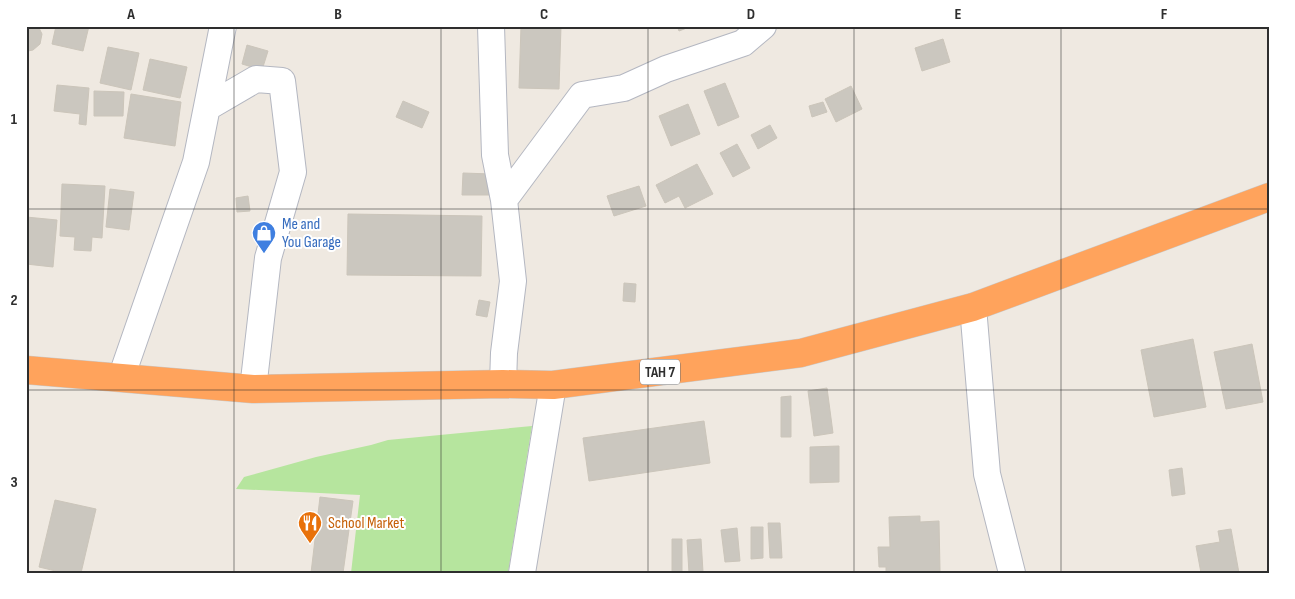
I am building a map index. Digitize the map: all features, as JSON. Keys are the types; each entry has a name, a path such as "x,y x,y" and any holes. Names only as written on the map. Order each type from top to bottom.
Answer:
{"highway":[{"name":"TAH 7","path":"26,370 253,389 503,384 553,385 801,354 974,306 1269,197"}],"street":[{"path":"121,378 196,162 223,26"},
{"path":"491,26 495,155 504,200 513,281 504,353 503,384"},
{"path":"504,200 582,95 624,88 666,69 743,43 763,26"},
{"path":"208,108 256,79 282,80 293,172 268,258 253,389"},
{"path":"974,306 987,474 1012,573"},
{"path":"522,573 553,385"}],"green space":[{"path":"532,426 508,573 351,573 360,495 236,489 244,477 388,440"}],"building":[{"path":"26,26 38,26 42,34 40,44 33,50 28,51 26,51"},
{"path":"56,26 89,26 83,51 52,44"},
{"path":"521,26 561,26 559,89 519,88"},
{"path":"677,26 692,26 679,31"},
{"path":"943,39 950,62 922,71 915,48"},
{"path":"247,45 268,51 262,70 242,64"},
{"path":"108,47 139,53 131,90 100,83"},
{"path":"150,59 187,67 180,98 143,90"},
{"path":"725,83 739,117 718,126 704,91"},
{"path":"57,85 89,88 86,125 79,124 80,114 54,111"},
{"path":"851,86 862,109 836,122 825,99"},
{"path":"94,91 124,92 123,116 94,116"},
{"path":"131,94 181,102 175,146 124,138"},
{"path":"403,101 429,112 422,128 396,117"},
{"path":"823,102 827,112 812,117 809,106"},
{"path":"688,104 700,134 671,146 659,116"},
{"path":"770,125 777,138 758,149 751,135"},
{"path":"737,144 750,168 733,177 720,153"},
{"path":"697,164 713,194 685,208 679,196 665,203 656,185"},
{"path":"463,173 491,174 491,195 462,195"},
{"path":"62,184 105,186 102,238 92,237 91,251 74,250 75,237 60,236"},
{"path":"639,186 646,206 614,216 607,196"},
{"path":"110,189 134,192 129,230 106,227"},
{"path":"248,196 250,211 237,212 236,198"},
{"path":"348,214 482,216 481,276 347,275"},
{"path":"26,217 57,220 53,267 26,264"},
{"path":"624,283 636,284 635,302 623,301"},
{"path":"479,300 490,302 487,317 476,315"},
{"path":"1193,339 1206,407 1154,417 1141,350"},
{"path":"1252,344 1263,402 1226,409 1214,352"},
{"path":"827,388 833,433 814,436 808,391"},
{"path":"791,396 791,437 781,437 781,397"},
{"path":"704,421 710,463 589,481 583,438"},
{"path":"839,446 839,482 810,483 810,447"},
{"path":"1182,468 1185,494 1172,496 1169,470"},
{"path":"320,497 353,501 343,573 311,573"},
{"path":"55,500 96,509 81,573 64,573 39,567"},
{"path":"920,516 920,522 939,521 940,571 886,573 886,567 879,567 878,547 890,547 889,517"},
{"path":"768,523 780,523 782,558 770,558"},
{"path":"751,527 763,527 763,558 751,559"},
{"path":"737,528 740,561 725,562 721,530"},
{"path":"1231,529 1239,573 1201,573 1196,546 1220,542 1218,531"},
{"path":"672,539 682,539 682,573 672,573"},
{"path":"701,539 703,572 689,573 687,540"}],"place":[{"name":"Me and You Garage","path":"264,254"},
{"name":"School Market","path":"310,544"}]}
